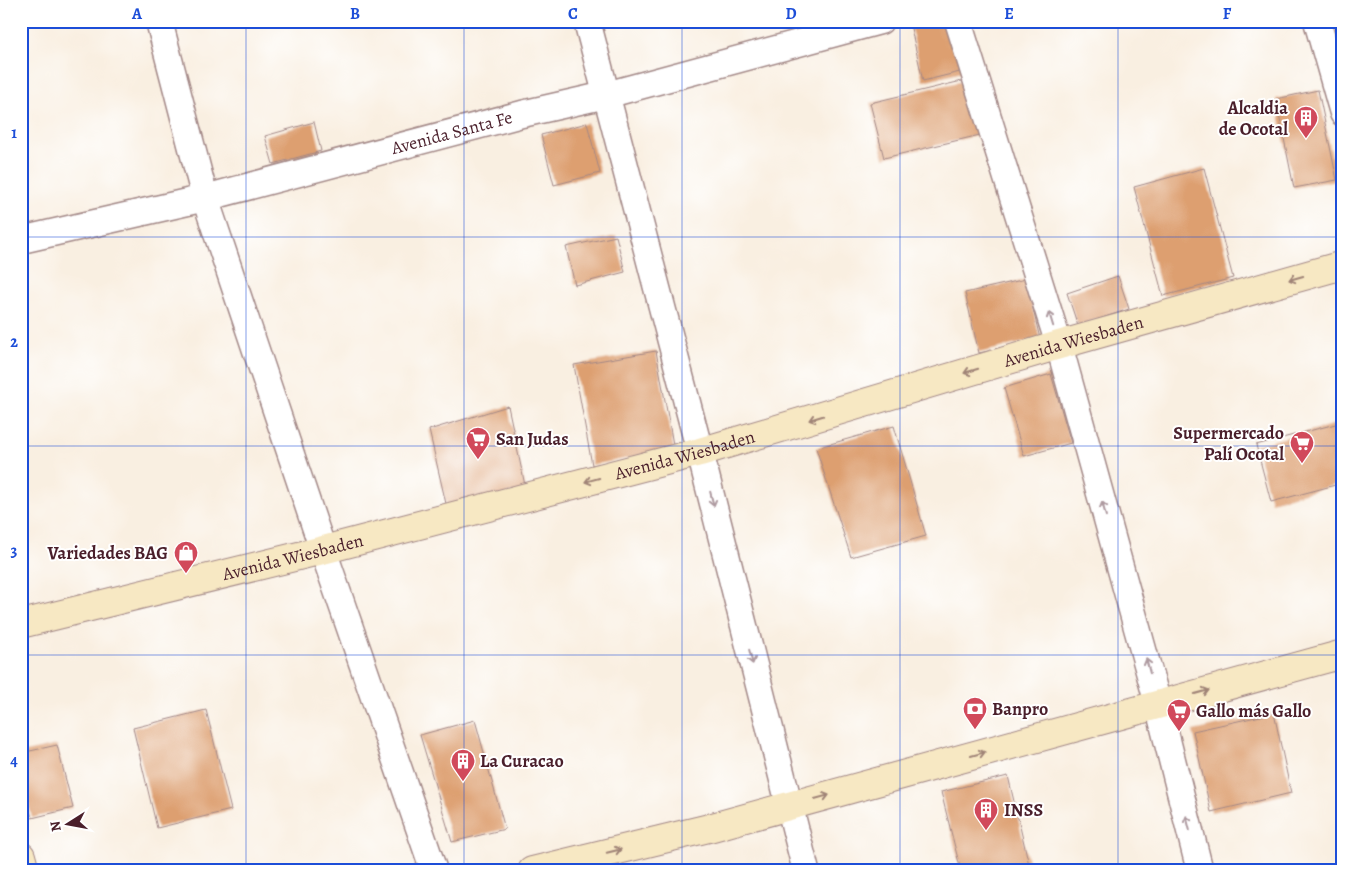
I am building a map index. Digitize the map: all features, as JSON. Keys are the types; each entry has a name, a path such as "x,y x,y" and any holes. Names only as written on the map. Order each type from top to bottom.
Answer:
{"street":[{"path":"159,21 205,198 323,550 434,871"},
{"path":"587,21 700,452 806,871"},
{"name":"Avenida Santa Fe","path":"21,240 205,198 522,114 606,95 880,21"},
{"path":"958,21 1059,345 1158,704 1200,871"},
{"path":"1318,21 1343,113"},
{"name":"Avenida Wiesbaden","path":"21,624 323,550 700,452 1059,345 1343,265"},
{"path":"532,871 709,828 1343,654"},
{"path":"21,856 25,871"}],"building":[{"path":"921,21 957,21 968,70 923,81 910,24"},
{"path":"970,79 984,134 884,158 870,103"},
{"name":"Alcaldia de Ocotal","path":"1318,90 1337,180 1294,188 1276,99"},
{"path":"314,122 321,151 273,164 265,136"},
{"path":"587,123 600,173 554,185 541,135"},
{"path":"1204,168 1233,278 1163,296 1134,187"},
{"path":"616,236 625,272 575,285 566,247"},
{"path":"1118,276 1129,309 1078,326 1067,293"},
{"path":"1026,279 1040,339 979,353 965,293"},
{"path":"656,351 674,450 592,465 574,365"},
{"path":"1051,374 1071,443 1024,456 1004,388"},
{"name":"San Judas","path":"508,406 526,490 447,508 429,430"},
{"name":"Supermercado Palí Ocotal","path":"1343,422 1343,483 1271,502 1256,445"},
{"path":"894,426 926,536 851,557 816,448"},
{"path":"206,710 231,810 157,828 133,728"},
{"path":"1274,713 1291,793 1211,812 1193,731"},
{"name":"La Curacao","path":"475,720 505,829 452,842 420,735"},
{"path":"57,745 73,808 32,818 21,774 21,753"},
{"name":"INSS","path":"1008,776 1030,869 1022,871 961,871 941,792"}],"place":[{"name":"Alcaldia de Ocotal","path":"1306,139"},
{"name":"San Judas","path":"478,460"},
{"name":"Supermercado Palí Ocotal","path":"1302,464"},
{"name":"Variedades BAG","path":"186,574"},
{"name":"Banpro","path":"975,730"},
{"name":"Gallo más Gallo","path":"1179,732"},
{"name":"La Curacao","path":"463,782"},
{"name":"INSS","path":"986,831"}]}
